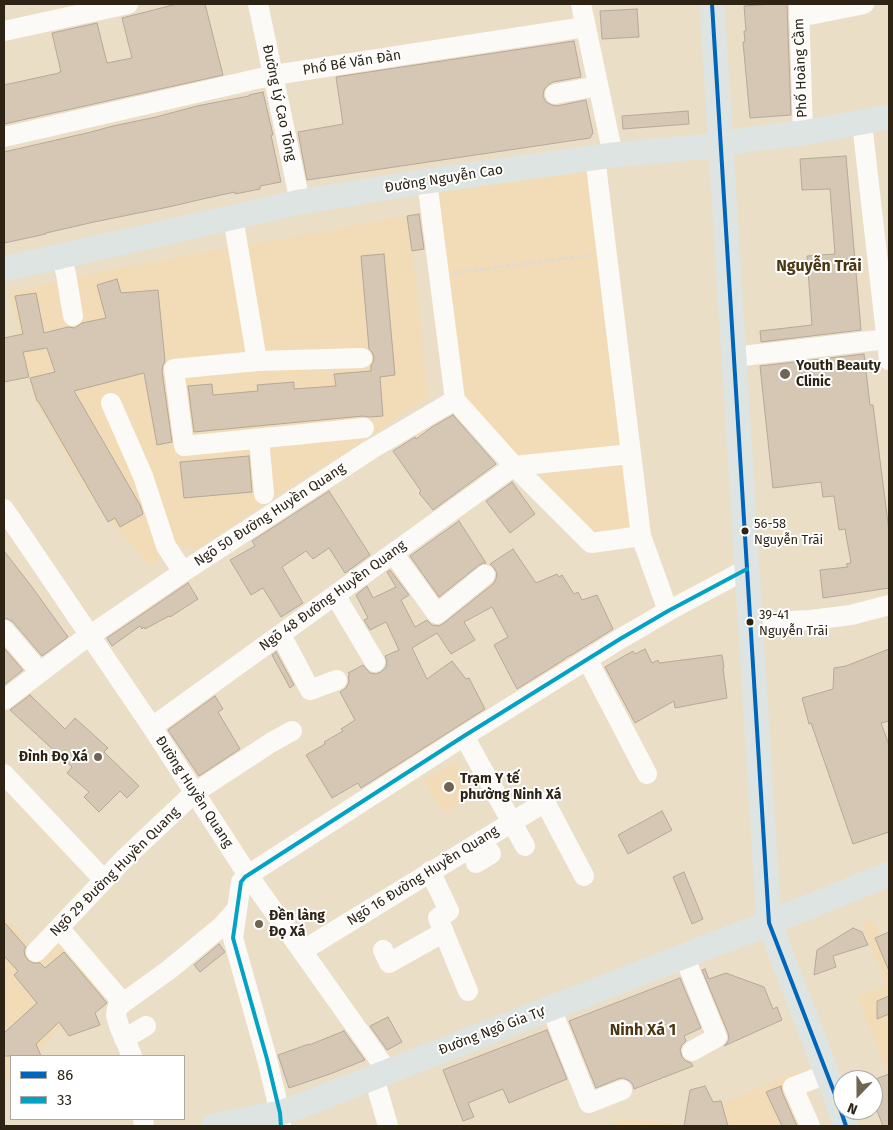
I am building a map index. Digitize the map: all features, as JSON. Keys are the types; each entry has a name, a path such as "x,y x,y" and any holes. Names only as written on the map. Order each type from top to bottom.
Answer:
{"main road":[{"path":"712,4 769,923 846,1126"},
{"name":"Đường Nguyễn Cao","path":"4,269 300,202 427,181 604,156 721,145 803,133 889,117"},
{"name":"Đường Ngô Gia Tự","path":"213,1126 281,1120 381,1075 889,874"}],"street":[{"path":"4,31 128,4"},
{"name":"Đường Lý Cao Tông","path":"258,4 300,202"},
{"path":"581,4 598,86 604,156 607,253 641,536 668,611"},
{"path":"799,11 864,4"},
{"name":"Phố Hoàng Cầm","path":"799,11 803,133"},
{"name":"Phố Bế Văn Đàn","path":"4,137 274,75 585,27"},
{"path":"555,94 598,86"},
{"path":"862,123 889,360"},
{"path":"427,181 455,400 514,466 591,543 641,536"},
{"path":"233,217 257,361"},
{"path":"61,255 73,316"},
{"path":"734,357 887,339"},
{"path":"362,358 257,361 174,369 184,446 364,428"},
{"name":"Ngõ 50 Đường Huyền Quang","path":"4,700 90,635 183,572 370,450 455,400"},
{"path":"111,403 143,476 166,546 183,572"},
{"path":"259,439 264,494"},
{"path":"514,466 631,454"},
{"name":"Ngõ 48 Đường Huyền Quang","path":"152,727 514,466"},
{"name":"Đường Huyền Quang","path":"4,508 152,727 248,875 302,950 381,1075 388,1126"},
{"path":"393,553 437,614 485,575"},
{"path":"281,1120 267,1059 234,943 233,932 241,882 248,875 464,736 588,659 668,611 747,569"},
{"path":"335,595 375,662"},
{"path":"750,623 811,620 851,615 889,605"},
{"path":"4,630 40,672"},
{"path":"280,635 310,690 337,680"},
{"path":"588,659 646,774"},
{"name":"Ngõ 29 Đường Huyền Quang","path":"36,952 104,880 194,792 292,731"},
{"path":"464,736 525,846"},
{"path":"4,774 104,880"},
{"name":"Ngõ 16 Đường Huyền Quang","path":"302,950 545,802 584,876"},
{"path":"476,863 491,854 482,840"},
{"path":"430,871 449,911 438,918 468,992"},
{"path":"146,1026 128,1048 116,1015 120,1006 170,969 222,926 236,910"},
{"path":"59,928 120,1006"},
{"path":"383,950 389,963 444,932"},
{"path":"684,956 717,1037 692,1051"},
{"path":"551,1008 589,1103 622,1090"},
{"path":"810,1126 793,1087 827,1074"}],"path":[{"path":"439,275 607,253"}],"shaded area":[{"path":"595,157 641,536 591,543 455,400 427,181"},
{"path":"407,216 428,398 195,550 182,546 151,566 117,529 87,492 35,401 10,292 119,268"},
{"name":"Trạm Y tế phường Ninh Xá","path":"456,762 475,795 443,813 424,780"},
{"path":"4,915 33,950 57,927 118,990 56,1031 35,1055 10,1055 10,1078 4,1084"},
{"path":"873,920 889,959 889,1077 857,997 886,985 862,924"},
{"path":"799,1070 820,1126 729,1126 723,1103"},
{"path":"634,1119 694,1126 609,1126 612,1121"}],"building":[{"path":"177,4 205,4 223,75 4,124 4,85 61,72 52,33 97,23 107,63 132,58 122,18"},
{"path":"787,4 791,115 750,118 743,42 745,42 744,31 746,31 744,6"},
{"path":"637,9 639,37 602,39 600,11"},
{"path":"574,41 581,77 553,82 544,90 543,96 546,102 557,106 586,100 593,133 590,138 307,180 298,132 343,124 336,77"},
{"path":"263,92 281,182 260,186 260,189 235,194 235,192 4,243 4,152"},
{"path":"688,111 689,124 623,129 622,116"},
{"path":"846,156 861,330 761,342 760,331 812,325 807,256 835,254 830,189 802,190 800,159"},
{"path":"419,214 424,249 412,251 407,216"},
{"path":"384,254 395,375 380,377 383,416 363,416 194,432 188,386 212,384 213,395 258,391 257,385 294,382 294,389 336,386 334,374 371,371 374,357 369,349 361,256"},
{"path":"117,279 121,293 158,290 165,361 162,371 172,442 157,445 144,373 74,391 140,505 143,514 120,527 115,518 108,522 37,401 30,378 55,372 47,348 23,352 29,377 4,382 4,338 23,334 15,296 36,293 44,333 68,327 75,328 82,323 106,318 97,285"},
{"path":"864,354 870,405 873,405 889,531 889,588 823,598 820,570 848,567 846,564 851,563 845,529 839,530 834,496 823,497 821,482 773,488 760,366"},
{"path":"453,415 496,464 433,510 419,493 421,491 393,451 415,437 416,439"},
{"path":"249,456 252,492 184,498 180,462"},
{"path":"512,482 535,514 510,533 486,501"},
{"path":"329,491 370,555 345,573 329,548 313,559 306,551 282,567 303,603 281,617 263,588 251,595 230,560 255,546 252,541"},
{"path":"459,521 486,563 478,566 439,597 410,556"},
{"path":"513,549 536,583 557,574 559,577 562,575 574,594 578,592 582,600 597,595 613,629 517,689 494,645 508,637 492,607 464,622 475,640 451,654 437,633 412,648 427,679 452,661 466,679 469,678 485,709 361,788 358,783 332,798 306,755 325,744 324,742 343,731 341,729 355,720 340,692 346,688 349,682 348,676 350,675 348,673 363,665 370,673 376,674 381,672 386,667 387,661 385,656 399,650 386,622 370,630 364,620 368,618 356,595 367,586 373,598 396,587 387,572 390,570 409,595 401,600 415,627 427,620 432,625 439,626 493,584 497,573 490,564"},
{"path":"4,551 68,637 42,656 13,622 4,618"},
{"path":"188,583 198,599 170,617 145,629 144,627 142,629 140,626 112,646 107,638"},
{"path":"4,648 23,670 4,685"},
{"path":"645,649 652,663 658,660 659,663 722,655 727,698 675,708 674,701 635,723 605,667 633,651 635,654"},
{"path":"889,649 889,721 881,723 889,745 889,832 853,844 811,723 809,724 802,698 833,689 834,668 846,666"},
{"path":"276,652 294,685 290,688 272,655"},
{"path":"30,695 65,729 75,718 108,748 104,752 139,786 127,798 120,791 99,812 84,797 89,792 67,773 72,767 10,710"},
{"path":"215,696 223,709 218,712 240,749 199,776 168,730"},
{"path":"662,811 672,830 628,854 618,835"},
{"path":"684,872 703,919 692,924 673,877"},
{"path":"4,922 26,947 24,950 25,956 33,963 40,963 45,968 64,952 107,1003 95,1013 100,1025 69,1036 59,1022 36,1044 41,1055 4,1056 4,1033 37,1003 14,975 18,971 4,956"},
{"path":"853,928 862,932 868,945 833,956 836,967 814,975 817,950"},
{"path":"889,932 889,971 875,938"},
{"path":"219,944 225,952 200,972 194,965"},
{"path":"705,969 709,979 726,973 764,987 773,1009 777,1007 782,1020 724,1046 729,1039 728,1033 702,970"},
{"path":"680,978 701,1028 684,1036 686,1041 680,1050 682,1057 693,1066 634,1089 630,1081 623,1078 596,1088 569,1021"},
{"path":"889,996 889,1014 877,1019 877,1001"},
{"path":"388,1017 402,1042 387,1050 370,1026"},
{"path":"547,1030 567,1079 509,1103 503,1089 468,1103 474,1117 463,1121 443,1070"},
{"path":"344,1031 365,1060 289,1088 278,1055"},
{"path":"889,1074 889,1126 883,1126 881,1120 883,1120 883,1076"},
{"path":"705,1086 713,1102 721,1101 728,1126 684,1126 690,1090"},
{"path":"781,1086 797,1126 782,1126 766,1092"}],"transit line":[{"name":"86","path":"712,4 769,923 846,1126"},
{"name":"33","path":"281,1126 280,1113 267,1059 233,938 241,882 245,877 464,736 620,639 747,569"}],"place":[{"name":"Youth Beauty Clinic","path":"785,374"},
{"name":"56-58 Nguyễn Trãi","path":"745,531"},
{"name":"39-41 Nguyễn Trãi","path":"750,622"},
{"name":"Đình Đọ Xá","path":"98,757"},
{"name":"Trạm Y tế phường Ninh Xá","path":"449,787"},
{"name":"Đền làng Đọ Xá","path":"259,924"}],"district":[{"name":"Nguyễn Trãi","path":"819,267"},
{"name":"Ninh Xá 1","path":"643,1031"}]}
